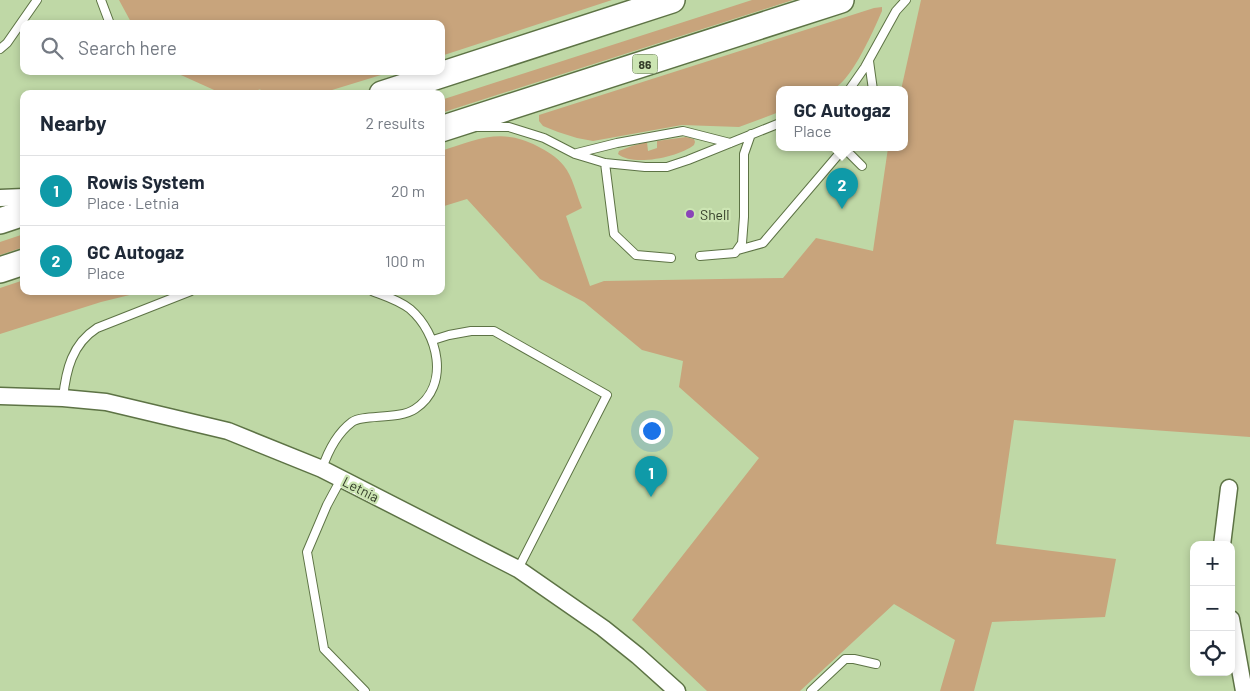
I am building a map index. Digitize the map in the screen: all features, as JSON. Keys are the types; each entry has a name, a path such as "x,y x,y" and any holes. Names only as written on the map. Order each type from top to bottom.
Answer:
{"main road":[{"path":"445,74 672,0"},
{"name":"86","path":"445,128 841,0"},
{"path":"394,90 441,75"},
{"path":"0,221 20,214"},
{"path":"0,270 20,263"}],"street":[{"path":"0,198 20,197"},
{"name":"Letnia","path":"0,396 63,398 106,402 228,431 322,470 518,569 603,628 638,656 676,691"},
{"path":"1222,541 1229,488"},
{"path":"1233,631 1244,691"}],"lane":[{"path":"23,20 37,0"},
{"path":"101,0 108,20"},
{"path":"852,86 869,61 896,11 906,0"},
{"path":"0,49 7,43 20,24"},
{"path":"869,61 873,86"},
{"path":"445,128 509,127 544,138 575,154 604,163 667,167 776,125"},
{"path":"575,154 617,143 683,131 730,143"},
{"path":"738,250 742,243 744,217 744,154 751,134"},
{"path":"700,256 735,253 738,250 762,243 841,151"},
{"path":"847,151 862,166"},
{"path":"604,163 614,234 636,256 671,258"},
{"path":"63,398 65,380 72,355 87,335 105,325 181,295"},
{"path":"322,470 338,435 354,420 400,415 414,409 424,401 432,388 438,370 433,340 422,322 409,309 383,295"},
{"path":"433,340 471,331 494,331 608,395 518,569"},
{"path":"341,479 306,552 324,649 365,691"},
{"path":"811,691 845,659 876,664"}],"shaded area":[{"path":"119,0 612,0 445,55 445,20 130,20"},
{"path":"752,0 793,0 445,112 445,99"},
{"path":"921,0 1250,0 1250,437 1014,420 996,544 1116,559 1105,617 992,622 974,691 940,691 955,640 894,604 800,691 707,691 632,620 759,458 679,387 683,361 642,350 584,302 540,279 467,199 445,206 445,150 477,140 500,136 524,140 552,154 564,166 569,175 582,208 566,216 590,286 604,281 783,278 816,238 873,251 888,151 908,151 908,86 902,86"},
{"path":"882,7 882,11 861,56 838,86 776,86 776,113 739,127 682,125 593,141 558,132 543,126 539,121 539,115"},
{"path":"181,75 381,75 332,90 214,90"},
{"path":"686,137 694,139 694,145 667,157 634,160 618,154 619,151 647,142 648,151 657,148 657,141"},
{"path":"20,235 20,248 0,255 0,242"},
{"path":"20,281 20,295 130,295 101,302 0,334 0,288"}],"place":[{"name":"GC Autogaz","path":"842,209"},
{"name":"Shell","path":"690,214"},
{"name":"Rowis System","path":"651,497"}]}
